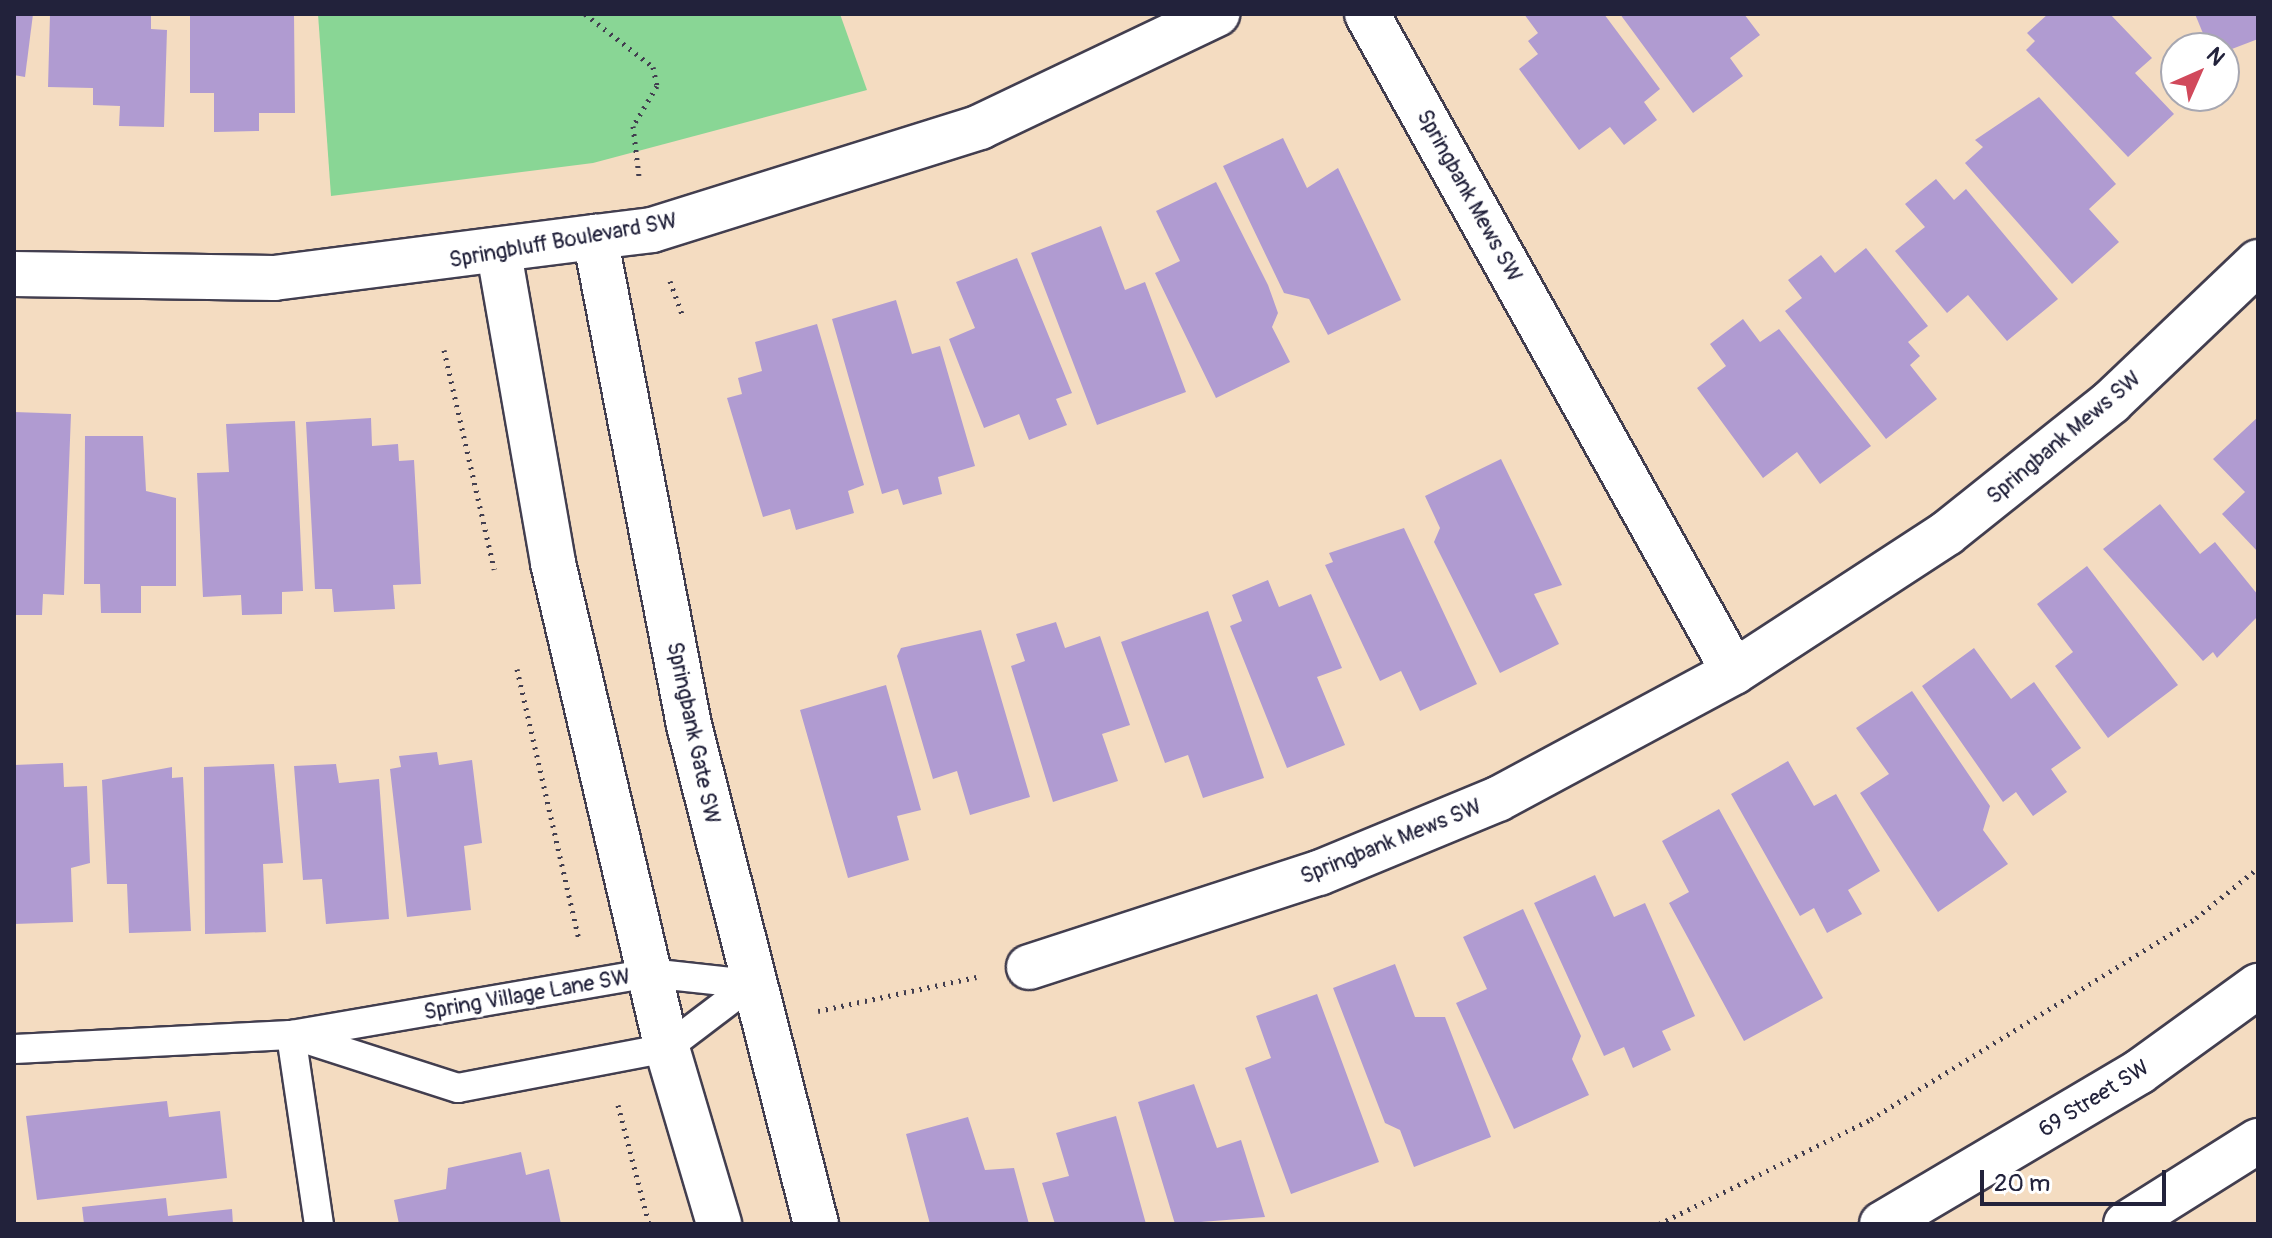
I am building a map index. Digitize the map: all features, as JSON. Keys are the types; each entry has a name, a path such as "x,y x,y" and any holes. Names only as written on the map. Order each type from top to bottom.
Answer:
{"street":[{"name":"Springbluff Boulevard SW","path":"14,274 274,278 499,253 652,230 980,127 1217,14"},
{"name":"Springbank Mews SW","path":"1367,14 1734,672"},
{"name":"Springbank Gate SW","path":"595,237 689,725 756,1004 816,1224"},
{"path":"499,253 553,563 667,1048 719,1224"},
{"name":"Springbank Mews SW","path":"1029,967 1319,873 1498,799 1734,672 1947,533 2111,402 2258,262"},
{"name":"69 Street SW","path":"1882,1224 2127,1080 2258,986"},
{"path":"2126,1224 2258,1141"}],"lane":[{"name":"Spring Village Lane SW","path":"14,1049 291,1035 649,973 756,1004"},
{"name":"Spring Village Lane SW","path":"291,1035 458,1088 667,1048 756,1004"},
{"path":"291,1035 319,1224"}],"path":[{"path":"585,14 653,67 657,86 633,126 652,230 682,314"},
{"path":"444,350 497,581"},
{"path":"515,658 589,981"},
{"path":"1659,1224 1871,1119 2196,918 2258,868"},
{"path":"756,1004 1029,967"},
{"path":"607,1060 649,1224"}],"green space":[{"path":"318,14 840,14 867,90 593,163 331,196"}],"building":[{"path":"14,14 33,14 25,77 14,75"},
{"path":"50,14 151,14 151,29 167,30 164,127 119,126 120,106 93,105 93,88 48,87"},
{"path":"190,14 294,14 295,113 259,113 259,131 214,132 214,93 190,93"},
{"path":"1524,14 1604,14 1660,89 1644,102 1657,120 1624,145 1610,127 1579,150 1519,69 1538,54 1528,41 1538,33"},
{"path":"1620,14 1744,14 1760,35 1730,58 1743,76 1693,113"},
{"path":"2048,14 2110,14 2152,58 2135,73 2160,99 2160,112 2174,114 2128,157 2026,50 2035,41 2027,33"},
{"path":"2195,14 2258,14 2258,39 2240,46 2240,32 2202,32"},
{"path":"2039,97 2116,184 2089,209 2119,242 2072,284 1965,163 1983,147 1975,140"},
{"path":"1283,138 1307,188 1338,168 1401,300 1328,335 1309,299 1284,293 1223,166"},
{"path":"1936,179 1954,200 1966,189 2058,299 2007,341 1968,295 1947,313 1895,251 1925,227 1905,204"},
{"path":"1216,182 1268,285 1278,313 1272,327 1290,362 1216,398 1155,273 1180,261 1156,211"},
{"path":"1101,226 1125,290 1145,282 1186,392 1097,425 1031,253"},
{"path":"1866,248 1928,326 1908,342 1920,356 1910,365 1937,399 1886,439 1785,311 1802,298 1788,280 1821,255 1835,273"},
{"path":"1017,258 1072,393 1056,399 1067,425 1029,440 1019,414 984,428 949,339 975,328 956,282"},
{"path":"896,300 912,354 940,346 975,466 938,477 942,494 903,505 898,489 882,494 832,319"},
{"path":"1743,319 1760,342 1779,329 1871,446 1820,484 1797,452 1763,478 1697,388 1726,366 1710,344"},
{"path":"817,324 864,485 848,491 854,513 796,530 790,509 763,517 727,398 742,394 738,378 762,371 755,342"},
{"path":"14,412 71,414 64,595 43,594 42,615 14,615"},
{"path":"2258,417 2258,552 2222,514 2245,492 2213,459"},
{"path":"371,418 372,446 398,444 399,461 414,460 421,584 393,585 395,609 334,612 332,589 315,589 306,422"},
{"path":"295,421 303,591 282,592 282,614 242,615 241,595 203,597 197,473 229,472 226,424"},
{"path":"85,436 143,436 146,491 176,498 176,586 141,586 141,613 101,613 100,584 84,584"},
{"path":"1501,459 1562,585 1534,594 1559,644 1500,673 1434,542 1440,528 1425,496"},
{"path":"2160,504 2200,554 2215,542 2258,595 2258,616 2217,658 2213,652 2203,661 2103,549"},
{"path":"1404,528 1477,684 1420,711 1401,671 1380,681 1325,565 1333,562 1329,553"},
{"path":"2087,566 2178,685 2108,738 2055,666 2073,652 2037,604"},
{"path":"1268,580 1279,607 1311,594 1342,668 1317,677 1345,745 1287,768 1230,626 1242,621 1232,595"},
{"path":"1208,611 1264,778 1203,798 1188,755 1165,763 1121,642"},
{"path":"1056,622 1065,648 1100,636 1130,725 1102,734 1118,781 1053,802 1011,666 1025,661 1016,634"},
{"path":"981,630 1030,797 970,815 957,771 933,779 897,656 901,648"},
{"path":"1974,648 2011,699 2034,682 2081,748 2051,769 2067,792 2033,816 2016,792 2003,802 1922,686"},
{"path":"886,685 921,810 897,816 909,860 848,878 800,710"},
{"path":"1912,691 1990,806 1983,830 2008,864 1938,912 1860,793 1889,774 1856,728"},
{"path":"437,752 439,765 472,760 482,843 464,846 471,910 407,917 390,769 401,767 399,756"},
{"path":"1788,761 1814,806 1836,794 1880,871 1848,890 1862,914 1827,933 1814,908 1800,916 1731,794"},
{"path":"63,763 64,787 87,786 90,863 71,868 73,922 14,924 14,765"},
{"path":"274,764 283,863 263,864 266,932 205,934 204,767"},
{"path":"336,764 339,783 379,779 389,919 326,924 322,879 303,880 294,766"},
{"path":"172,767 172,778 183,777 191,931 129,933 127,884 107,884 102,780"},
{"path":"1719,809 1823,998 1744,1041 1669,903 1689,892 1662,841"},
{"path":"1595,875 1614,917 1645,903 1695,1016 1662,1031 1671,1050 1633,1068 1624,1047 1604,1056 1534,903"},
{"path":"1523,909 1581,1036 1572,1059 1589,1095 1514,1129 1456,1003 1487,989 1463,937"},
{"path":"1395,964 1415,1017 1445,1017 1491,1137 1414,1167 1400,1130 1385,1123 1333,988"},
{"path":"1317,994 1379,1162 1291,1194 1245,1068 1271,1058 1256,1016"},
{"path":"1194,1084 1217,1148 1241,1140 1265,1217 1175,1224 1138,1102"},
{"path":"167,1101 169,1117 220,1111 227,1178 37,1200 26,1116"},
{"path":"1116,1116 1146,1224 1055,1224 1042,1183 1069,1176 1056,1133"},
{"path":"968,1117 985,1170 1014,1168 1029,1224 930,1224 906,1134"},
{"path":"521,1152 526,1175 549,1169 561,1224 399,1224 394,1200 446,1189 448,1168"},
{"path":"166,1198 168,1216 232,1209 233,1224 84,1224 82,1207"}]}
